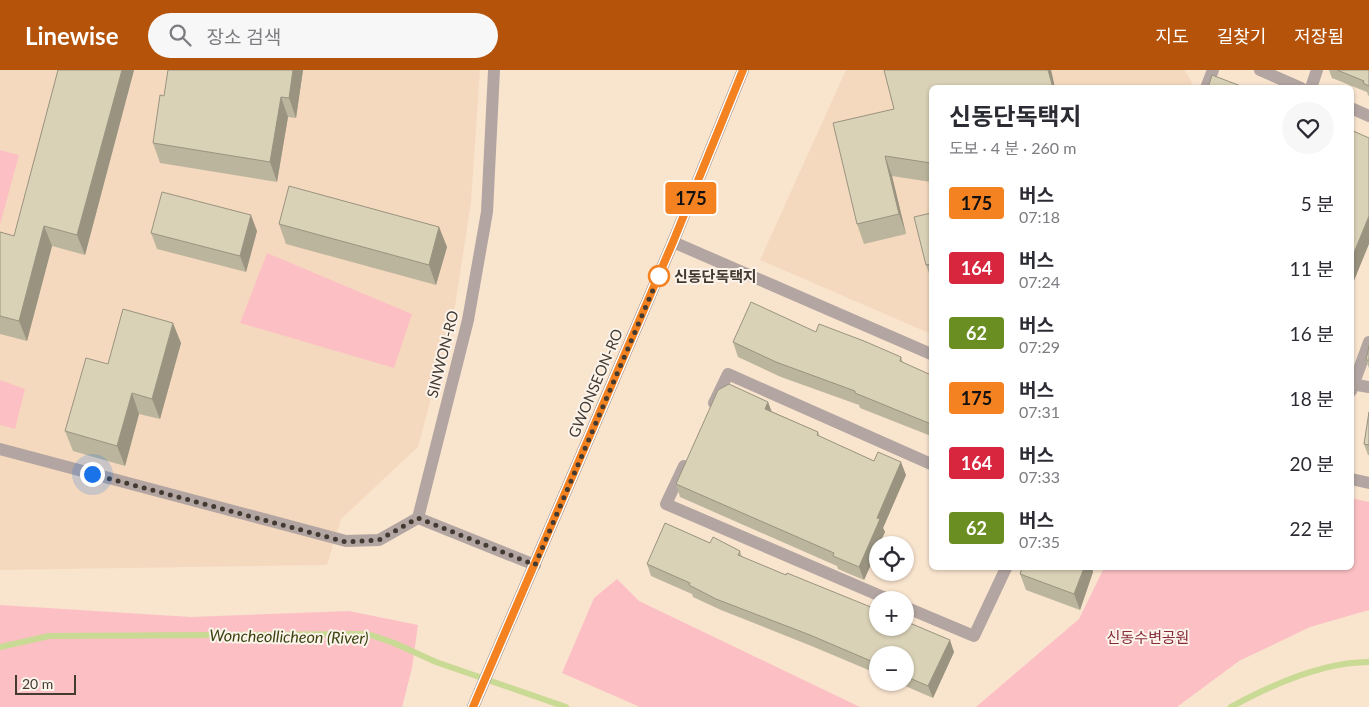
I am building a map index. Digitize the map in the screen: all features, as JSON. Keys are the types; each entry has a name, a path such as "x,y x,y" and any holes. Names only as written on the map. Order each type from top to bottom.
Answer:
{"street":[{"name":"SINWON-RO","path":"418,518 468,320 473,291 486,212 494,70"},
{"name":"GWONSEON-RO","path":"473,707 673,242 743,70"},
{"path":"1207,85 1213,70"},
{"path":"1260,70 1294,85"},
{"path":"1312,85 1317,70"},
{"path":"1354,109 1369,116"},
{"path":"673,242 929,353"},
{"path":"1354,381 1369,342"},
{"path":"708,417 728,374 929,463"},
{"path":"1354,386 1369,387"},
{"path":"0,449 346,542 379,540 418,518 535,565"},
{"path":"691,452 666,504 869,591"},
{"path":"1354,480 1369,483"},
{"path":"914,611 974,636 1005,570"}],"shaded area":[{"path":"0,70 480,70 471,202 454,313 418,447 341,519 327,565 0,570"},
{"path":"846,70 1185,70 1192,83 1191,85 929,85 929,333 760,260"}],"green space":[{"path":"0,150 19,155 0,225"},
{"path":"267,253 412,314 394,368 240,323"},
{"path":"0,380 25,389 15,429 0,425"},
{"name":"신동수변공원","path":"1354,499 1369,502 1369,610 1310,627 1239,661 1177,707 976,707 1079,619 1103,570 1354,570"},
{"path":"617,579 639,601 860,707 640,707 562,673 594,598"},
{"path":"0,605 191,617 349,611 418,625 412,668 402,707 0,707"}],"building":[{"path":"58,70 122,70 77,235 44,226 19,321 0,316 0,232 14,236"},
{"path":"168,70 293,70 289,98 281,97 270,162 153,143 160,95 164,96"},
{"path":"884,70 1048,70 1052,85 929,85 929,163 885,156 899,214 857,224 833,123 894,109"},
{"path":"1337,70 1369,70 1369,86 1363,83 1364,81"},
{"path":"1212,75 1238,85 1209,85"},
{"path":"1354,131 1369,138 1369,216 1354,253"},
{"path":"289,186 439,227 429,265 279,224"},
{"path":"162,192 251,215 240,256 151,233"},
{"path":"929,213 929,264 926,265 914,217"},
{"path":"751,302 816,332 819,324 864,341 901,357 900,361 929,374 929,423 855,393 855,391 776,362 733,342"},
{"path":"123,309 173,323 152,399 132,393 117,446 65,431 86,358 108,364"},
{"path":"1369,346 1369,360 1366,360"},
{"path":"729,384 768,402 765,409 818,432 817,435 874,461 878,452 901,462 877,518 880,519 873,536 869,536 869,544 859,567 833,556 834,553 676,484 718,390"},
{"path":"1369,412 1369,445 1364,444"},
{"path":"665,523 710,543 713,537 740,551 738,555 869,606 869,636 914,636 914,625 950,640 928,686 914,680 914,646 869,646 869,660 716,599 689,585 690,583 647,564"},
{"path":"1021,570 1083,570 1074,594 1020,574"}],"waterway":[{"name":"Woncheollicheon (River)","path":"0,647 49,636 368,634 394,643 436,662 566,707"},
{"name":"Woncheollicheon (River)","path":"1231,707 1280,683 1316,670 1352,663 1369,662"}],"bus line":[{"name":"175","path":"473,707 673,242 743,70"}],"place":[{"name":"신동단독택지","path":"659,276"}],"route":[{"path":"92,474 346,542 379,540 418,518 535,565 659,276"}]}
